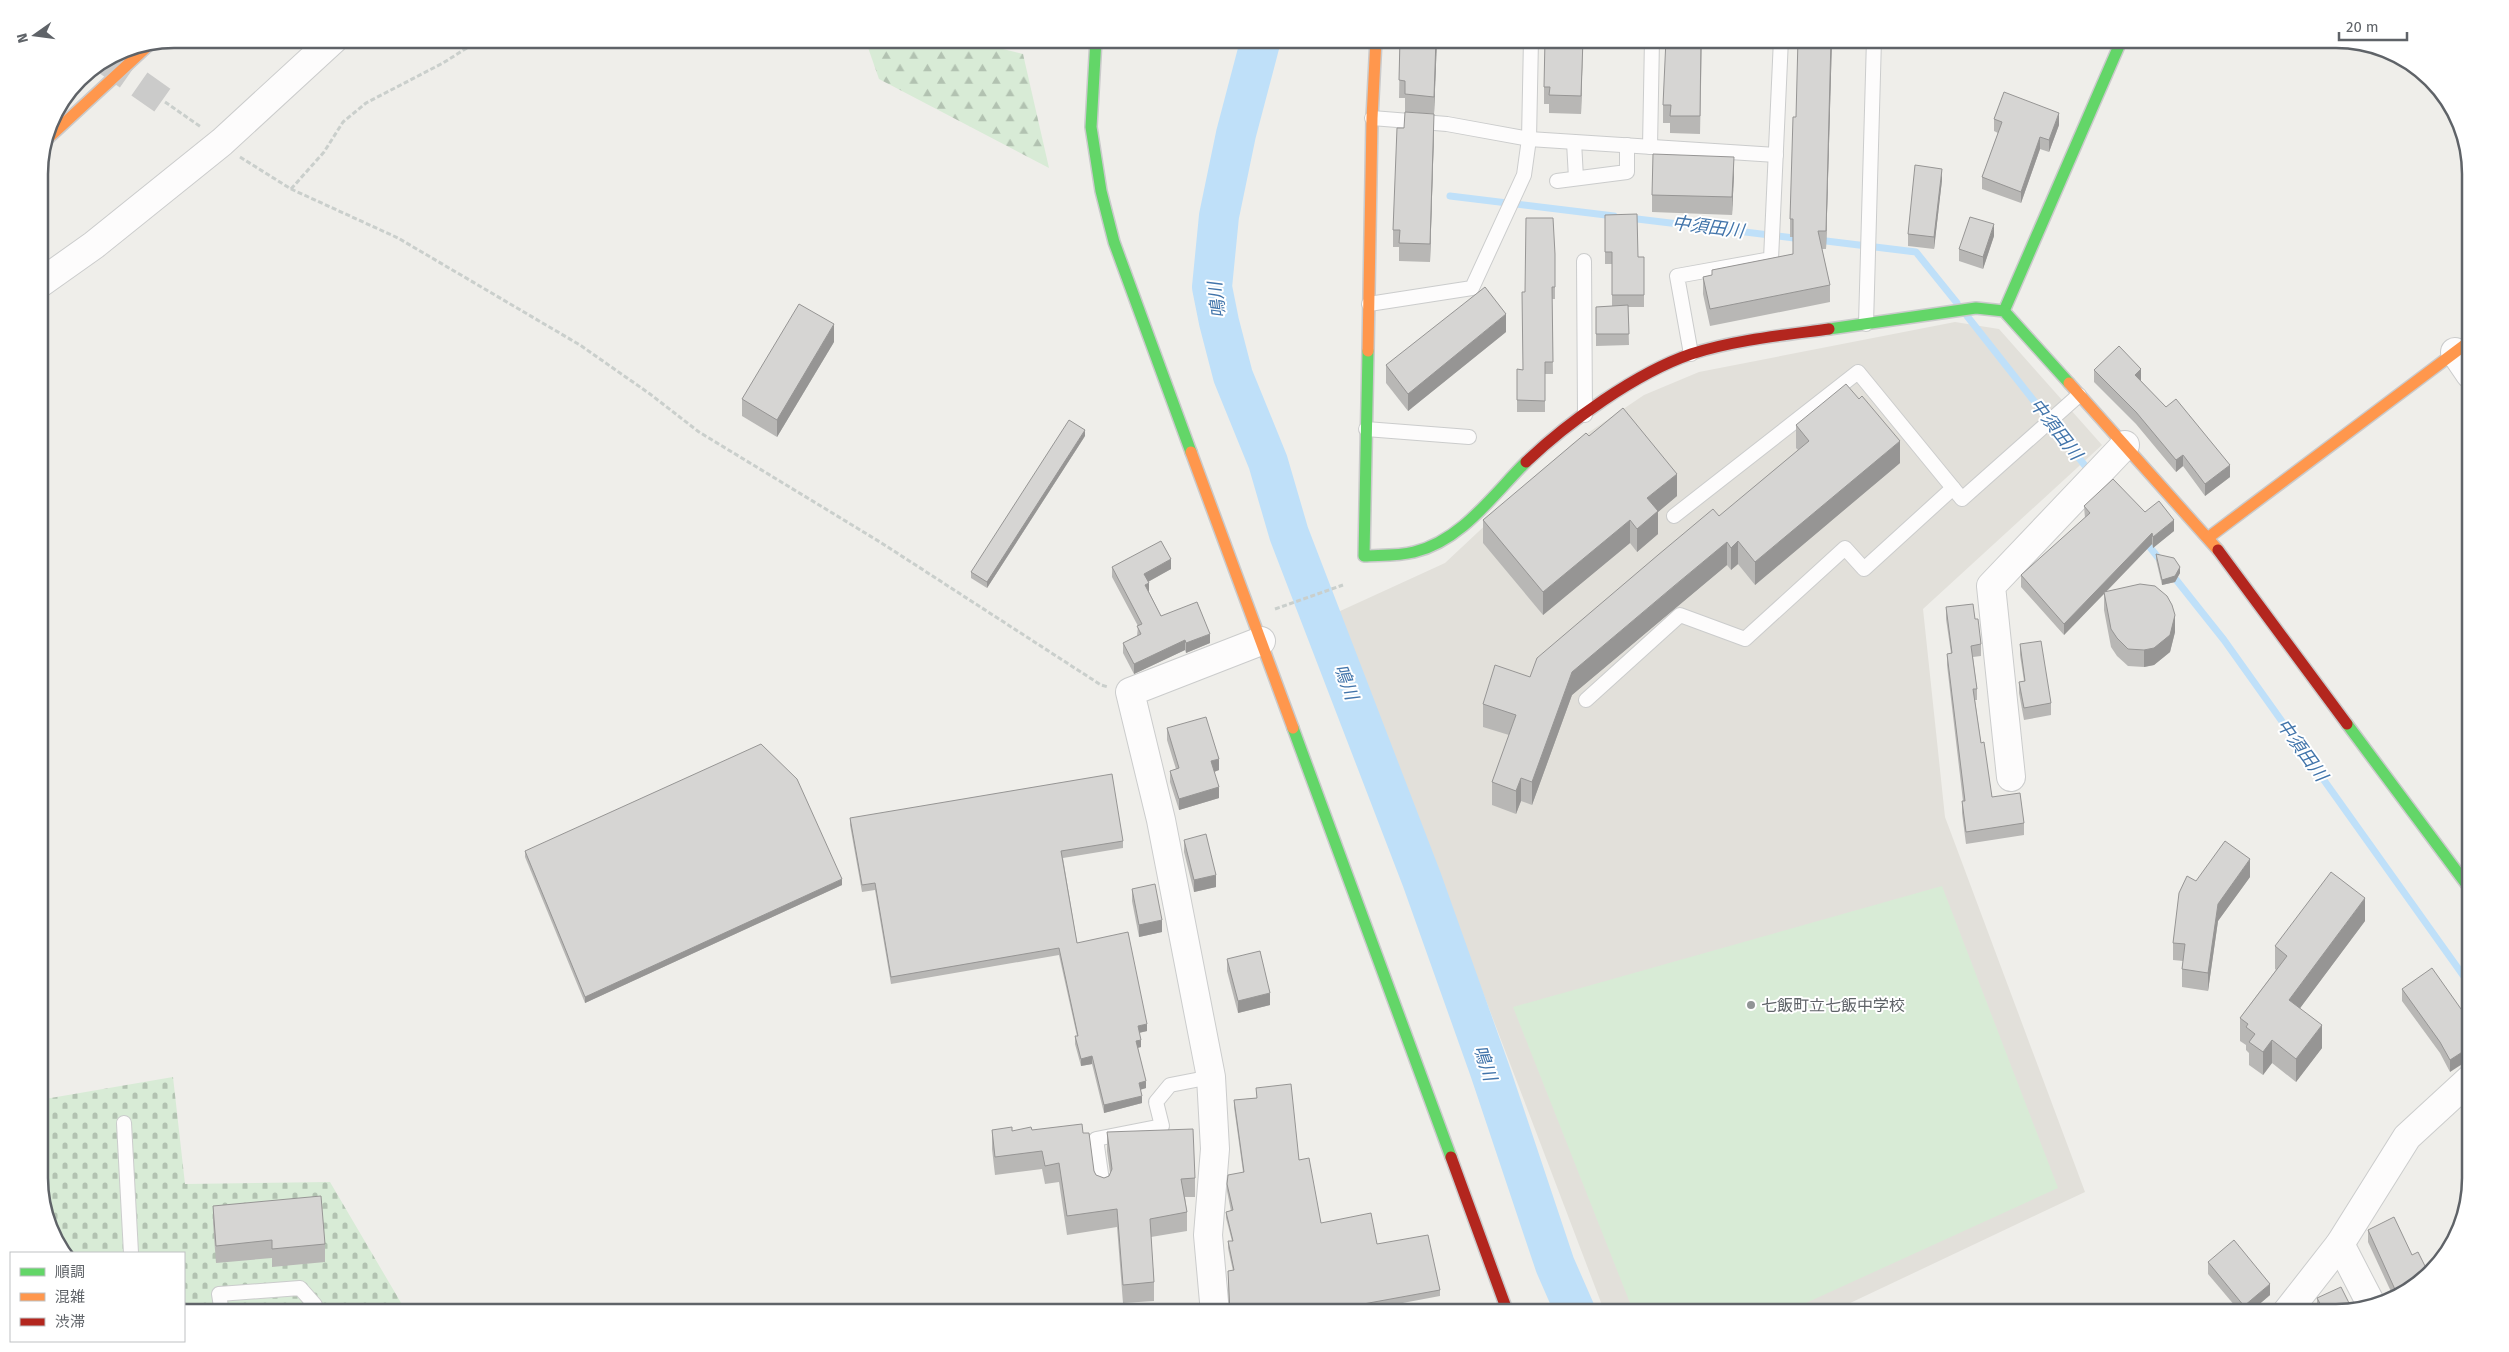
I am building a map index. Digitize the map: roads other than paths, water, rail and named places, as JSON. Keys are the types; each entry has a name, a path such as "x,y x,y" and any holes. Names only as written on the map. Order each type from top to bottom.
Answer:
{"main road":[{"path":"1095,48 1091,128 1101,191 1114,242 1505,1304"},
{"path":"1376,48 1372,118 1364,556 1412,552 1434,546 1454,535 1543,446 1631,381 1690,354 1763,338 1976,308 2004,311 2209,537 2462,878"},
{"path":"2004,311 2118,48"},
{"path":"55,132 141,52"},
{"path":"2209,537 2461,359"}],"street":[{"path":"48,278 94,245 222,142 324,48"},
{"path":"2011,777 1992,586 2125,445"},
{"path":"1214,1304 1208,1235 1215,1149 1211,1077 1161,820 1130,692 1261,641"},
{"path":"2296,1304 2340,1244 2407,1137 2462,1086"},
{"path":"2340,1244 2369,1300"}],"lane":[{"path":"1369,304 1472,288 1524,175 1529,139 1530,48"},
{"path":"1650,147 1652,48"},
{"path":"1690,354 1677,276 1771,259 1780,48"},
{"path":"1866,324 1874,48"},
{"path":"1372,118 1447,124 1529,139 1776,155"},
{"path":"1574,142 1576,178"},
{"path":"1557,180 1627,172 1627,145"},
{"path":"1584,261 1585,414"},
{"path":"1674,516 1858,372 1962,499 2079,395"},
{"path":"1366,429 1469,437"},
{"path":"1586,700 1680,615 1746,639 1845,548 1864,569 1953,488"},
{"path":"1103,1188 1096,1139 1162,1126 1156,1102 1170,1085 1211,1077"},
{"path":"124,1124 131,1252"},
{"path":"221,1304 220,1294 300,1288 314,1304"}],"waterway":[{"name":"鳴川","path":"1259,48 1236,134 1219,216 1212,287 1219,322 1233,376 1268,462 1289,534 1422,880 1490,1071 1555,1265 1572,1304"},
{"name":"中須田川","path":"1450,196 1614,216"},
{"name":"中須田川","path":"1629,218 1802,239"},
{"name":"中須田川","path":"1818,240 1916,252 1957,303"},
{"name":"中須田川","path":"1967,316 2090,472"},
{"name":"中須田川","path":"2145,541 2160,560"},
{"name":"中須田川","path":"2170,572 2224,640 2462,973"}],"tunnel":[{"path":"110,64 165,102"}],"place":[{"name":"七飯町立七飯中学校","path":"1751,1005"}]}
